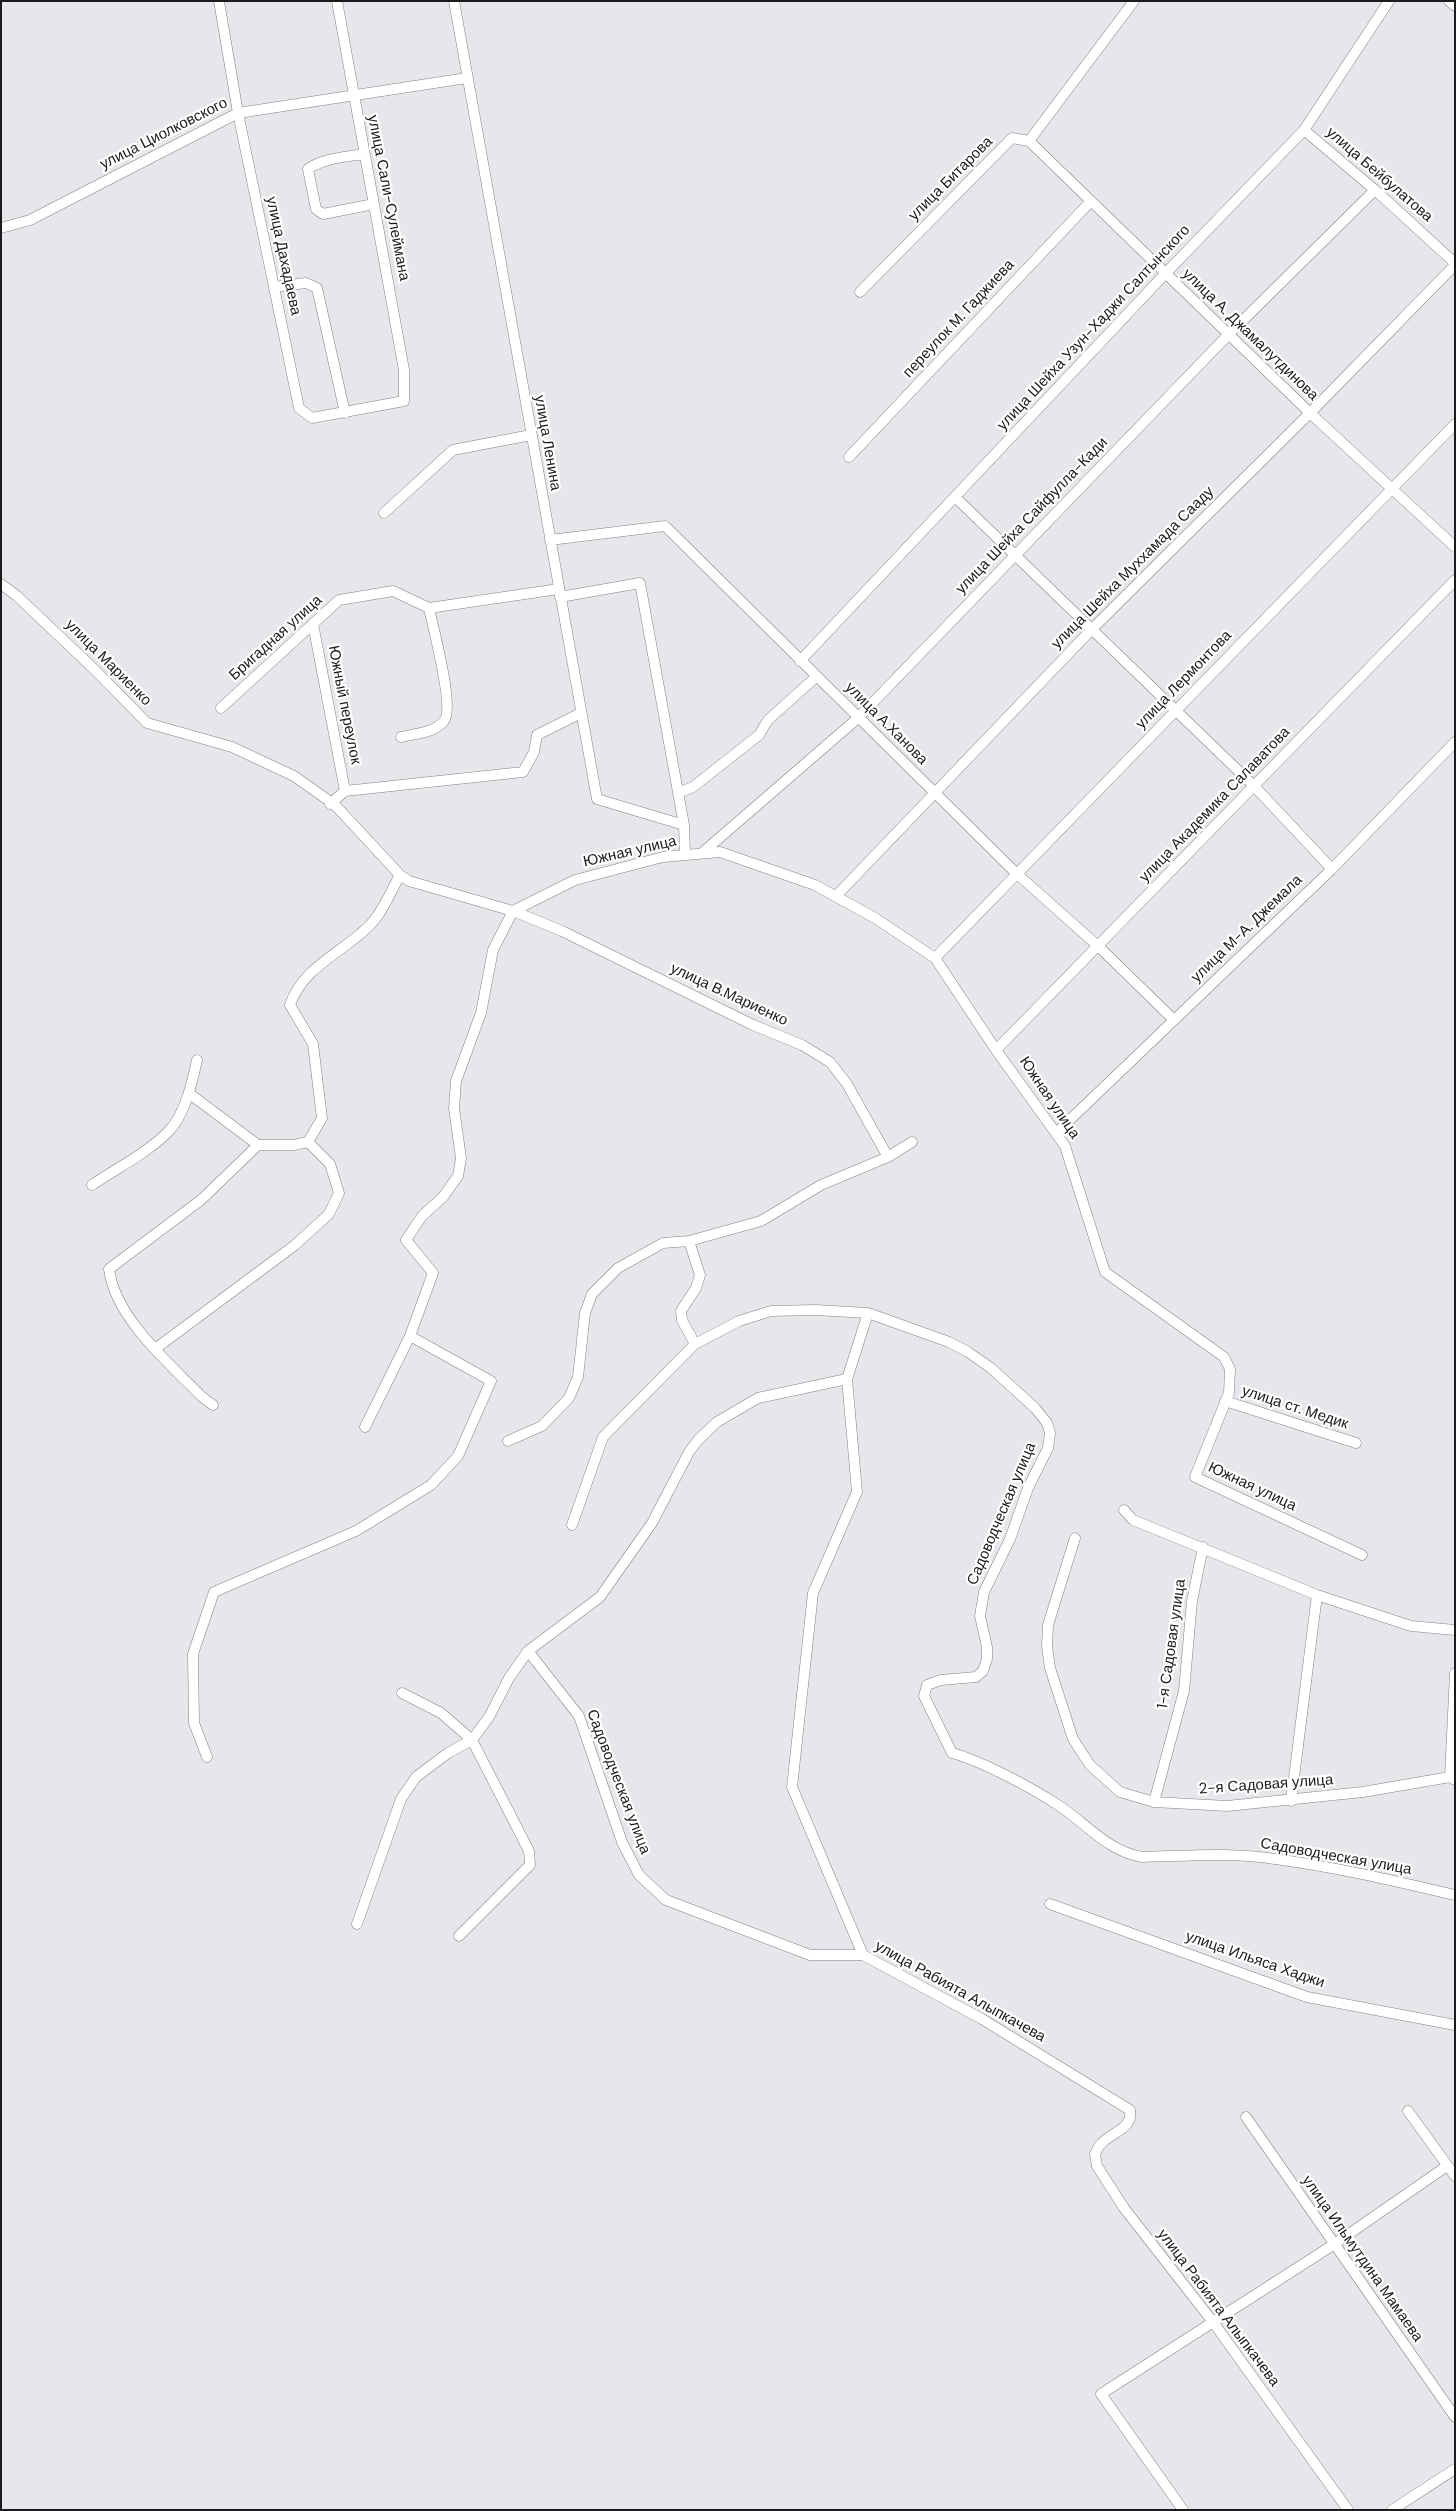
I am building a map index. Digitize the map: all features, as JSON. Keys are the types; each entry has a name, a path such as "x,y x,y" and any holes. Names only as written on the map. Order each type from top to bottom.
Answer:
{"street":[{"name":"улица Дахадаева","path":"219,1 238,113 299,408 312,418 345,414 404,401"},
{"name":"улица Сали-Сулеймана","path":"337,1 404,370 404,401"},
{"name":"улица Ленина","path":"454,1 597,798 684,826"},
{"path":"1029,141 1134,1"},
{"name":"улица Шейха Узун-Хаджи Салтынского","path":"800,661 1165,274 1304,130 1389,1"},
{"path":"1449,1 1455,6"},
{"name":"улица Циолковского","path":"1,228 30,220 238,113 467,78"},
{"name":"улица Бейбулатова","path":"1304,130 1375,190 1455,264"},
{"name":"улица Битарова","path":"860,292 1012,138 1029,141"},
{"name":"улица А. Джамалутдинова","path":"1029,141 1310,413 1455,547"},
{"path":"364,154 314,165 308,169 309,177 316,209 322,214 374,204"},
{"name":"улица Шейха Сайфулла-Кади","path":"701,854 858,718 1229,334 1375,190"},
{"name":"переулок М. Гаджиева","path":"849,457 1091,201"},
{"name":"улица Шейха Муххамада Сааду","path":"836,896 1092,629 1310,413 1455,264"},
{"path":"274,287 306,283 317,288 345,414"},
{"name":"улица Лермонтова","path":"935,958 1455,424"},
{"path":"384,513 453,450 531,435"},
{"path":"955,497 1254,786 1332,869"},
{"name":"улица А.Ханова","path":"550,540 665,526 1016,873 1098,946 1174,1020"},
{"name":"улица Академика Салаватова","path":"996,1050 1455,580"},
{"path":"401,738 435,729 445,720 447,715 448,697 430,608 640,583 684,826 685,855"},
{"name":"улица Мариенко","path":"1,584 18,596 147,723 232,747 294,776 331,804 400,875 409,881 513,911"},
{"name":"Бригадная улица","path":"222,708 339,600 393,592 430,608"},
{"name":"Южный переулок","path":"313,624 345,791"},
{"path":"678,793 693,787 759,735 768,720 816,677"},
{"path":"331,804 345,791 523,772 534,752 537,736 581,713"},
{"name":"улица М-А. Джемала","path":"1056,1133 1332,869 1455,742"},
{"name":"Южная улица","path":"513,911 575,880 663,857 720,852 815,885 836,896 935,958 996,1050 1065,1146 1105,1272 1224,1357 1230,1369 1229,1393 1195,1477 1362,1555"},
{"path":"190,1094 258,1145 294,1145 308,1142 322,1118 313,1044 290,1005 295,989 305,977 371,924 400,875"},
{"path":"365,1427 410,1336 433,1273 406,1240 422,1216 443,1197 458,1176 461,1158 454,1108 456,1081 481,1012 493,950 513,911"},
{"name":"улица В.Мариенко","path":"513,911 562,931 753,1025 802,1046 830,1062 847,1084 888,1157"},
{"path":"92,1185 151,1146 170,1130 190,1094 197,1060"},
{"path":"155,1348 295,1245 329,1214 339,1193 330,1164 308,1142"},
{"path":"508,1442 542,1426 569,1398 578,1377 585,1313 592,1294 618,1268 663,1243 689,1241 761,1221 821,1185 888,1157 912,1142"},
{"path":"213,1405 201,1396 136,1330 111,1280 109,1269 201,1200 258,1145"},
{"path":"689,1241 700,1275 696,1288 681,1311 682,1320 695,1344"},
{"name":"Садоводческая улица","path":"572,1525 603,1437 695,1344 739,1321 771,1311 815,1310 868,1313 949,1342 968,1352 1035,1408 1047,1423 1050,1433 1048,1448 1028,1488 1010,1539 984,1592 980,1616 987,1647 987,1659 983,1671 976,1678 941,1680 927,1685 924,1696 952,1753 970,1758 1058,1805 1112,1846 1126,1854 1142,1857 1239,1856 1274,1858 1386,1879 1455,1895"},
{"path":"357,1924 401,1799 416,1777 448,1753 472,1740 489,1717 509,1678 528,1650 600,1597 652,1524 689,1452 717,1422 758,1398 847,1379 868,1313"},
{"path":"207,1758 194,1723 193,1654 214,1592 356,1531 431,1485 458,1456 491,1381 410,1336"},
{"name":"улица Рабията Алыпкачева","path":"847,1379 857,1492 812,1592 792,1787 863,1955 982,2019 1130,2110 1131,2118 1128,2124 1101,2143 1095,2154 1097,2166 1124,2208 1213,2322 1348,2510"},
{"name":"улица ст. Медик","path":"1225,1401 1356,1443"},
{"path":"1124,1510 1133,1520 1317,1595 1411,1626 1455,1630"},
{"name":"2-я Садовая улица","path":"1075,1538 1048,1625 1047,1646 1050,1668 1073,1739 1090,1766 1120,1792 1154,1802 1227,1806 1291,1801 1453,1778"},
{"name":"1-я Садовая улица","path":"1154,1802 1184,1691 1192,1602 1203,1547"},
{"path":"1291,1801 1317,1595"},
{"name":"Садоводческая улица","path":"528,1650 579,1716 622,1842 639,1875 666,1900 810,1955 863,1955"},
{"path":"1453,1778 1455,1673"},
{"path":"402,1694 441,1713 472,1740 529,1852 530,1865 459,1936"},
{"name":"улица Ильяса Хаджи","path":"1050,1904 1307,1997 1455,2025"},
{"path":"1408,2111 1455,2176"},
{"name":"улица Ильмутдина Мамаева","path":"1246,2117 1333,2245 1455,2417"},
{"path":"1183,2510 1101,2394 1333,2245 1447,2166"},
{"path":"1392,2510 1455,2469"}]}
